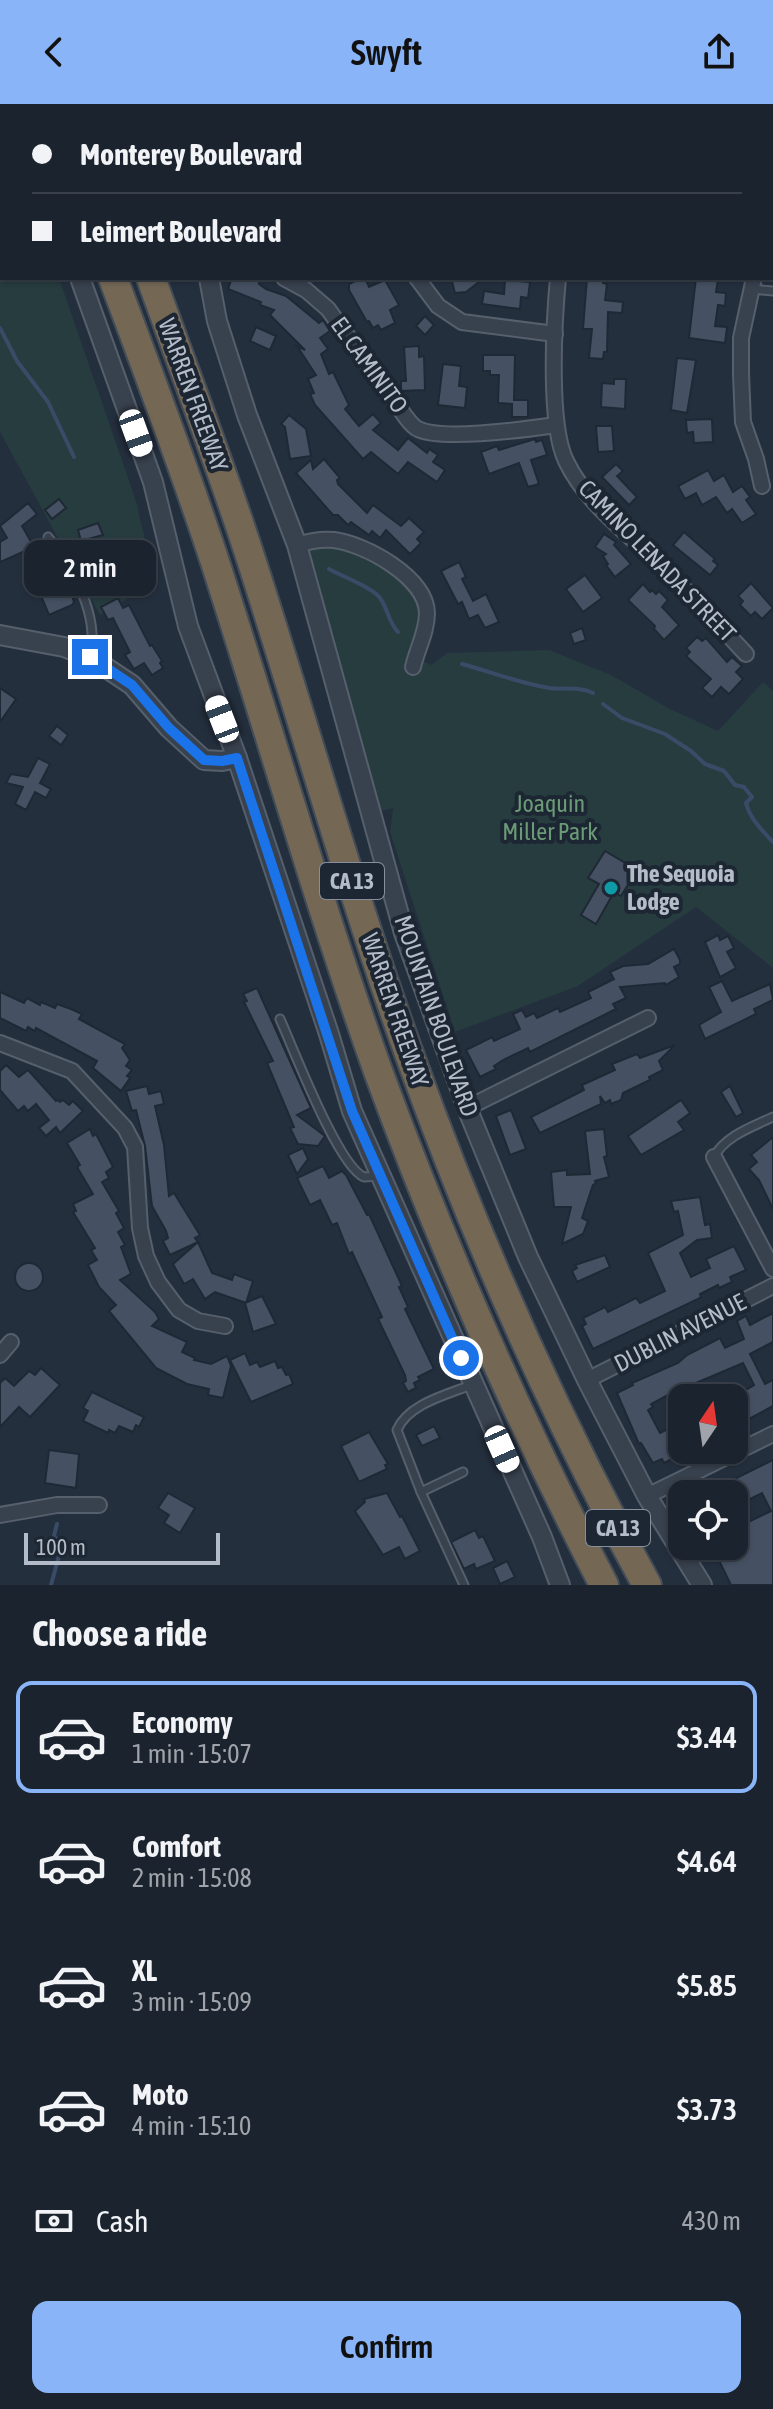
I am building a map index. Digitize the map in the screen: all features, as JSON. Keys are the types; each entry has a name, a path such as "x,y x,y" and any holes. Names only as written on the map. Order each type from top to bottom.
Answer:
{"highway":[{"name":"WARREN FREEWAY","path":"113,280 214,559 341,964 379,1072 461,1281 573,1525 604,1585"},
{"name":"WARREN FREEWAY","path":"152,280 247,548 374,953 412,1060 494,1268 588,1470 647,1585"},
{"path":"588,1470 661,1585"},
{"path":"573,1525 579,1561 589,1585"}],"street":[{"path":"81,280 153,482 188,626 237,758 352,1111 542,1537 560,1585"},
{"name":"MOUNTAIN BOULEVARD","path":"209,280 217,321 247,415 297,545 404,933 467,1108 528,1257 587,1380 647,1496 702,1585"},
{"name":"EL CAMINITO","path":"288,280 306,290 328,309 417,429 496,433 556,425"},
{"path":"418,280 438,306 462,322 555,334"},
{"name":"CAMINO LENADA STREET","path":"558,280 556,425 565,460 582,487 746,654"},
{"path":"753,284 741,338 743,422 762,486"},
{"path":"297,545 313,540 335,540 355,546 401,571 418,590 427,610 424,635 413,667"},
{"path":"0,635 64,647 90,657 132,685 169,728 204,760 237,758"},
{"path":"467,1108 648,1018"},
{"path":"0,1043 72,1071 125,1128 135,1147 140,1228 146,1256 158,1282 179,1310 198,1321 225,1326"},
{"path":"714,1157 773,1269"},
{"name":"DUBLIN AVENUE","path":"587,1380 773,1286"},
{"path":"0,1355 11,1342"},
{"path":"647,1496 773,1434"},
{"path":"0,1515 57,1505 99,1505"}],"lane":[{"path":"753,284 773,291"},
{"path":"48,537 67,563 80,591 93,631 90,657"},
{"path":"280,1019 350,1167 364,1177 379,1176"},
{"path":"714,1157 727,1140 773,1117"},
{"path":"464,1585 421,1492 397,1430 413,1410 473,1384"},
{"path":"421,1492 463,1472"}],"green space":[{"path":"0,280 60,280 136,501 155,582 100,615 0,432"},
{"name":"Joaquin Miller Park","path":"335,540 401,571 427,610 415,657 431,665 447,653 549,650 611,675 670,709 718,731 763,682 773,691 773,968 696,907 578,986 455,1032 390,832 393,808 381,811 303,543"}],"building":[{"path":"231,280 254,280 266,289 286,296 319,323 323,320 330,331 320,338 328,349 321,354 329,374 333,372 349,405 345,409 359,426 373,414 381,423 373,430 398,450 408,438 427,453 429,449 438,455 433,462 445,470 437,482 408,462 398,474 371,452 363,459 315,405 308,379 316,375 297,346 305,350 270,315 274,310 228,289"},
{"path":"366,280 369,287 385,280 399,305 390,310 395,323 381,330 378,325 373,328 349,290 349,284"},
{"path":"452,280 481,280 466,292 455,293"},
{"path":"505,280 530,282 528,298 521,297 520,309 482,304 484,291 504,294"},
{"path":"587,280 603,280 607,284 605,300 623,302 622,313 608,312 607,352 604,352 603,359 589,358 592,329 583,329"},
{"path":"696,280 718,280 716,292 726,293 725,306 718,305 715,326 727,327 725,343 689,338"},
{"path":"425,316 434,325 425,335 416,326"},
{"path":"256,327 276,336 270,350 250,341"},
{"path":"419,346 419,357 424,356 425,390 401,391 401,381 406,381 404,347"},
{"path":"483,355 515,355 514,400 528,400 528,417 512,417 512,404 498,403 499,375 483,371"},
{"path":"677,358 696,360 687,413 671,410"},
{"path":"443,364 461,366 459,386 467,387 465,408 438,405"},
{"path":"614,379 626,379 625,409 601,407 602,383 614,384"},
{"path":"289,415 306,429 311,456 290,459 285,427 281,424"},
{"path":"712,419 713,442 694,443 693,432 687,433 686,420"},
{"path":"596,426 612,426 614,451 598,452"},
{"path":"535,439 536,442 542,440 547,455 531,460 539,484 528,487 519,463 489,474 481,452"},
{"path":"324,459 340,478 338,484 367,513 373,505 401,526 409,518 424,532 417,539 421,543 410,554 386,530 380,538 372,531 369,535 351,522 348,525 338,515 333,515 296,473 311,460 313,469"},
{"path":"616,464 623,471 617,476 637,497 629,505 602,477"},
{"path":"708,470 714,481 724,475 733,492 742,486 750,497 746,500 756,514 742,523 732,509 727,513 716,497 702,505 696,493 685,499 678,486"},
{"path":"59,499 66,508 52,519 45,510"},
{"path":"28,503 37,514 22,526 34,547 0,562 0,542 7,538 0,526"},
{"path":"98,523 103,535 81,541 78,530"},
{"path":"684,532 715,559 713,561 718,565 710,575 673,545"},
{"path":"604,534 616,542 614,545 631,564 615,577 606,565 603,556 606,554 595,547"},
{"path":"459,562 466,577 462,579 473,601 486,594 499,622 485,628 478,615 469,619 462,602 458,604 441,571"},
{"path":"62,567 74,602 49,615 34,579"},
{"path":"585,575 602,598 583,612 566,589"},
{"path":"751,583 773,608 762,619 755,612 751,616 740,605 743,601 738,596"},
{"path":"643,584 650,592 652,590 656,594 659,591 668,600 662,607 679,625 664,640 654,629 655,626 628,600"},
{"path":"118,598 123,608 129,605 150,646 162,661 163,668 152,675 144,663 134,669 125,655 130,652 113,618 108,620 101,607"},
{"path":"582,628 586,640 574,644 570,633"},
{"path":"697,637 702,641 706,638 727,662 732,657 742,666 736,672 743,679 729,694 721,687 712,697 702,688 711,679 686,656 690,652 686,648"},
{"path":"0,688 16,699 0,722"},
{"path":"57,726 68,735 61,745 49,736"},
{"path":"38,758 50,764 40,783 51,789 46,798 35,792 26,810 15,804 23,787 6,783 11,774 28,777"},
{"name":"The Sequoia Lodge","path":"605,851 637,870 621,896 614,892 596,924 581,915 599,884 588,878"},
{"path":"718,935 720,940 728,936 734,948 727,952 736,968 720,977 705,942"},
{"path":"674,949 680,960 680,964 674,967 679,977 666,985 620,987 626,998 613,1004 616,1009 530,1052 528,1048 503,1060 494,1066 496,1069 480,1077 466,1050 492,1037 494,1041 520,1029 513,1014 522,1010 526,1017 534,1013 537,1018 558,1008 560,1012 591,998 588,992 614,979 610,972 623,966 648,964"},
{"path":"722,981 732,1001 770,984 773,1000 754,1009 756,1014 705,1039 699,1025 721,1012 709,987"},
{"path":"257,988 311,1108 297,1115 325,1136 318,1146 298,1144 290,1128 294,1127 267,1063 273,1061 244,1002 247,1001 243,994"},
{"path":"0,992 24,1003 27,998 40,1005 41,1002 55,1008 57,1004 71,1009 82,1014 79,1019 125,1044 122,1048 130,1060 126,1066 132,1070 121,1091 93,1068 97,1061 36,1028 35,1031 28,1027 26,1031 0,1018"},
{"path":"675,1045 659,1061 663,1070 623,1093 621,1100 605,1103 600,1096 601,1104 540,1133 531,1117 584,1090 582,1085 615,1070 612,1064"},
{"path":"6,1065 19,1077 28,1070 56,1101 63,1100 69,1105 73,1101 83,1111 60,1133 56,1127 46,1136 39,1128 49,1120 36,1104 28,1111 24,1106 18,1111 0,1090 0,1071"},
{"path":"147,1086 149,1094 161,1091 164,1104 155,1106 164,1145 169,1196 174,1193 200,1235 195,1238 198,1242 170,1255 163,1241 168,1238 166,1231 152,1206 145,1146 136,1110 132,1111 126,1091"},
{"path":"730,1086 743,1113 736,1117 721,1092"},
{"path":"681,1100 690,1113 678,1122 684,1130 641,1155 628,1136"},
{"path":"511,1110 526,1149 510,1155 496,1116"},
{"path":"90,1129 93,1136 96,1134 113,1167 106,1172 109,1178 102,1182 119,1211 116,1213 124,1228 118,1232 125,1245 121,1247 131,1274 120,1280 155,1312 159,1319 152,1326 187,1342 182,1352 194,1360 211,1364 227,1356 231,1366 223,1398 208,1395 209,1389 187,1384 156,1368 109,1311 116,1305 99,1287 88,1265 97,1260 91,1250 95,1248 73,1212 76,1211 73,1204 93,1194 67,1143"},
{"path":"604,1129 607,1156 604,1157 609,1177 595,1181 593,1185 582,1218 588,1221 583,1234 562,1244 571,1207 554,1207 551,1172 567,1170 567,1175 590,1174 585,1131"},
{"path":"773,1137 773,1209 759,1180 749,1169 757,1162 751,1155"},
{"path":"303,1148 308,1159 297,1174 288,1155"},
{"path":"323,1166 329,1178 342,1171 346,1175 369,1214 402,1286 399,1287 408,1307 405,1309 434,1369 418,1377 420,1380 414,1383 416,1388 408,1392 403,1383 406,1381 405,1375 378,1319 382,1317 352,1252 349,1254 337,1223 332,1225 320,1200 310,1205 297,1178"},
{"path":"700,1197 705,1225 710,1224 712,1238 697,1240 680,1253 691,1277 710,1268 706,1259 734,1246 746,1270 730,1277 732,1282 719,1288 718,1285 700,1294 698,1299 593,1349 582,1326 586,1324 583,1318 605,1307 608,1312 636,1298 640,1303 665,1291 648,1253 683,1235 678,1211 674,1212 671,1201"},
{"path":"198,1242 212,1273 232,1280 234,1274 253,1281 246,1303 215,1292 205,1299 193,1279 184,1284 173,1264"},
{"path":"605,1255 610,1267 577,1282 572,1271 577,1268 575,1265"},
{"path":"29,1263 39,1267 43,1277 39,1287 29,1291 19,1287 15,1277 19,1267"},
{"path":"262,1296 276,1324 253,1332 245,1303"},
{"path":"773,1313 773,1342 750,1354 765,1384 773,1380 773,1406 748,1419 748,1389 754,1385 743,1363 694,1384 668,1384 668,1395 651,1404 653,1407 648,1410 660,1433 668,1429 668,1461 664,1463 662,1459 653,1463 639,1444 617,1393 720,1338 725,1348 744,1339 737,1321 746,1316 750,1325"},
{"path":"245,1353 250,1365 257,1362 260,1367 275,1361 278,1368 282,1367 286,1375 289,1374 293,1384 251,1402 230,1360"},
{"path":"41,1368 60,1385 30,1417 19,1407 0,1427 0,1383 5,1378 14,1386 29,1371 35,1375"},
{"path":"92,1392 144,1417 139,1427 136,1425 133,1432 119,1426 115,1433 109,1430 108,1433 83,1421 88,1411 83,1408"},
{"path":"434,1426 440,1438 422,1446 416,1435"},
{"path":"369,1432 388,1464 385,1465 387,1469 359,1482 341,1446"},
{"path":"49,1450 79,1454 76,1488 45,1483"},
{"path":"773,1460 773,1585 731,1585 719,1560 748,1560 748,1522 771,1511 762,1493 748,1500 748,1480 732,1480"},
{"path":"168,1493 195,1508 180,1533 164,1523 169,1515 158,1508"},
{"path":"387,1493 420,1551 405,1559 399,1547 383,1555 355,1511 365,1502 364,1499"},
{"path":"475,1530 479,1538 483,1536 495,1561 476,1569 474,1564 464,1569 451,1542"},
{"path":"507,1561 515,1577 500,1584 493,1568"}],"waterway":[{"path":"0,328 17,361 48,402 74,457"},
{"path":"329,569 376,594 398,632"},
{"path":"462,664 538,686 593,693"},
{"path":"603,704 622,718 665,734 705,764 724,771 735,785 744,787 752,797 746,803 750,814 773,842"},
{"path":"51,1585 62,1545 54,1536 57,1524"}],"place":[{"name":"The Sequoia Lodge","path":"611,888"}],"route":[{"path":"90,657 132,685 169,728 204,760 212,762 237,758 352,1111 461,1358"}]}
